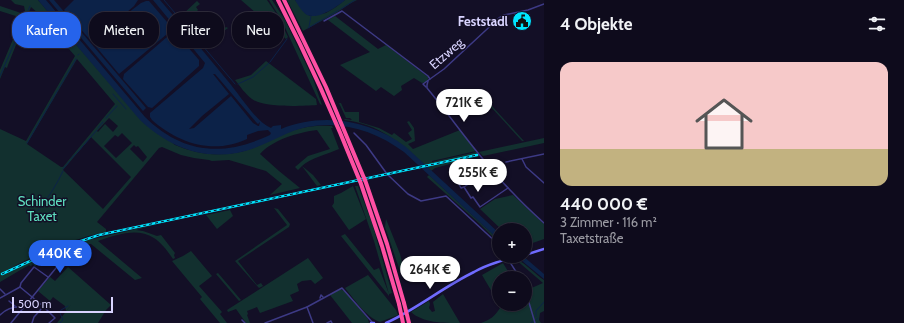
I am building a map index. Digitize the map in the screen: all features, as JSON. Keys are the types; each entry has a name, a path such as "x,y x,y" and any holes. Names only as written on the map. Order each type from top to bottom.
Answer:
{"highway":[{"path":"278,0 310,64 333,115 359,180 382,246 403,323"},
{"path":"284,0 317,68 345,131 364,179 387,244 409,323"}],"main road":[{"path":"532,253 544,249"},
{"path":"386,323 408,312 473,272 494,263"}],"street":[{"name":"Etzweg","path":"427,88 423,84 444,69 499,18 504,15 544,4"},
{"path":"324,21 342,11 430,79"},
{"path":"428,81 426,85 427,88 490,168 544,223"},
{"path":"354,133 366,145 388,175 408,194 421,201 446,196 492,238"},
{"path":"506,162 544,154"},
{"path":"522,159 526,167 544,184"},
{"path":"464,187 473,181 472,179 490,168"},
{"path":"456,179 461,188 464,187 471,198 473,197 480,207 508,188"},
{"path":"11,323 74,246"},
{"path":"0,298 4,294 20,287 21,283 34,267 48,277"},
{"path":"20,287 55,318 49,323"},
{"path":"265,323 307,307 320,299 321,295 323,297 342,288 372,323"},
{"path":"0,289 4,294"},
{"path":"9,301 15,306"},
{"path":"0,315 7,309 15,306 24,307"},
{"path":"32,323 34,317 43,306"},
{"path":"307,307 313,323"},
{"path":"531,311 535,323"},
{"path":"242,320 245,323"},
{"path":"327,323 331,321 332,323"}],"green space":[{"path":"11,0 38,0 48,12 37,12 31,7 29,12 25,12 24,6 15,4"},
{"path":"241,0 267,0 275,12 255,12"},
{"path":"269,0 272,0 280,12 276,12"},
{"path":"287,0 295,0 305,13 310,16 326,13 345,0 357,0 303,31"},
{"path":"197,1 200,4 196,7 198,10 196,12 185,12"},
{"path":"0,6 18,12 12,12 12,15 0,11"},
{"path":"335,16 378,49 386,45 428,77 426,82 422,83 414,78 401,86 402,90 394,96 381,87 376,91 340,65 370,52 328,20"},
{"path":"284,18 313,79 322,105 320,104 284,25"},
{"path":"284,29 288,37 286,39 284,37"},
{"path":"12,42 12,48 15,48 7,68 5,67 0,79 0,70"},
{"name":"Schinder Taxet","path":"68,48 79,48 124,100 175,145 203,153 231,154 241,152 295,130 313,126 332,126 333,128 331,128 339,149 305,163 298,170 295,167 308,156 330,149 317,130 294,135 265,149 260,154 300,188 270,195 282,184 266,171 229,160 212,161 194,158 181,155 162,147 159,148 97,222 106,229 106,232 80,238 24,261 1,274 2,275 29,262 77,243 80,245 70,251 68,249 50,256 35,267 33,264 31,266 29,265 0,282 0,129 26,141 75,56","holes":["77,59 115,104 63,167 61,167 27,144","109,118 118,126 113,132 105,124 98,132 97,131","122,133 132,143 116,158 104,146 115,135 118,137","91,137 131,177 103,209 63,170","134,145 136,147 138,146 147,157 143,162 130,149"]},
{"path":"266,61 316,99 317,105 293,106 265,104 249,97 235,80 251,75"},
{"path":"481,94 524,141 522,141 480,95"},
{"path":"339,103 341,103 345,112 359,112 359,122 379,128 392,135 394,133 406,142 412,139 408,133 412,130 407,122 409,121 414,128 415,141 408,144 413,149 460,130 476,151 432,162 476,152 480,156 435,168 431,171 427,167 476,157 477,155 425,165 388,135 367,125 344,120 352,120 350,118 346,118"},
{"path":"544,138 544,143 483,156 479,152"},
{"path":"302,166 313,175 321,185 317,186"},
{"path":"429,175 492,234 492,236 480,224 427,177"},
{"path":"353,186 366,219 349,230 332,206 334,203 334,196"},
{"path":"355,186 358,186 372,223 392,293 389,294 374,241"},
{"path":"513,195 544,224 544,239 532,243 532,223 495,223 480,209 495,199"},
{"path":"274,208 278,209 290,224 289,227 238,261 257,285 261,283 263,286 259,288 235,261 287,225"},
{"path":"230,210 233,216 217,229 206,215"},
{"path":"386,219 400,254 404,270 400,271 385,227"},
{"path":"158,224 136,230 157,236 161,235 175,253 175,258 173,259 157,240 141,233 126,233 98,241 142,278 135,280 91,244 85,244 84,241"},
{"path":"345,234 374,270 379,268 389,296 341,236"},
{"path":"191,251 212,276 199,286 222,312 220,314 227,323 220,323 200,299 202,297 172,261"},
{"path":"308,258 323,278 315,284 311,280 302,281 297,284 299,291 290,295 293,301 260,313 257,307 247,311 250,323 246,323 236,309 228,312 227,310"},
{"path":"503,263 508,271 492,271 492,292 482,275"},
{"path":"520,263 522,263 544,280 544,311 540,313 539,320 541,323 481,323 487,321 498,311 532,311 532,288 543,283 532,274 532,271 529,271"},
{"path":"68,267 111,305 98,323 57,323 71,305 66,311 65,306 53,297 50,301 38,291 50,277 55,281"},
{"path":"218,273 241,300 239,301 216,274"},
{"path":"368,275 396,310 398,315 380,322 375,320 361,307 345,288"},
{"path":"340,289 346,292 368,319 369,323 352,323 330,295"},
{"path":"443,294 460,323 427,320 416,316 411,312 429,301 429,308 432,312 435,311 433,302"}],"water":[{"path":"38,0 46,0 56,12 48,12"},
{"path":"49,0 54,0 64,12 59,12"},
{"path":"74,0 138,0 127,12 89,12 89,39 81,29 81,12 66,12 64,10"},
{"path":"153,0 160,0 170,12 167,12 167,17"},
{"path":"295,0 345,0 327,12 316,16 311,16 303,12"},
{"path":"149,1 158,12 129,12 141,3"},
{"path":"159,13 167,22 167,34 159,41"},
{"path":"81,32 89,41 89,47 81,38"},
{"path":"167,37 167,48 189,48 199,60 199,66 152,108 148,107 123,79 124,74 154,48 159,48 159,44"},
{"path":"81,41 145,117 174,139 189,145 220,149 236,147 253,142 270,135 271,133 268,130 258,131 247,135 247,139 234,144 209,146 196,144 173,135 152,120 150,113 203,68 205,63 193,48 200,48 254,114 265,125 271,128 273,126 281,125 281,129 313,121 330,120 362,125 377,130 406,147 492,227 492,234 404,152 382,138 358,129 333,125 307,127 257,147 241,152 225,154 194,152 166,140 140,120 79,48 81,48","holes":["213,74 215,74 258,124 260,122 259,126 253,123 231,96 194,128 189,129 202,116 229,94"]},
{"path":"90,48 95,48 146,108 143,111"},
{"path":"97,48 150,48 119,74"},
{"path":"525,263 531,263 544,274 544,279"}],"waterway":[{"path":"164,0 235,84"},
{"path":"341,9 355,0"},
{"path":"0,76 30,6"},
{"path":"308,28 339,10"},
{"path":"309,27 311,16"},
{"path":"270,62 287,39"},
{"path":"59,88 76,59"},
{"path":"238,84 253,77 269,63"},
{"path":"27,143 58,90"},
{"path":"113,94 126,109"},
{"path":"106,118 117,106"},
{"path":"98,128 103,122"},
{"path":"84,145 97,130"},
{"path":"77,153 83,146"},
{"path":"71,159 76,154"},
{"path":"63,169 70,161"},
{"path":"40,208 53,190 63,171"},
{"path":"536,316 536,311 544,302"},
{"path":"60,323 63,320 60,313 61,310 68,306"}],"railway":[{"path":"2,274 54,250 99,235 477,155"}],"place":[{"name":"Feststadl","path":"522,21"}]}
